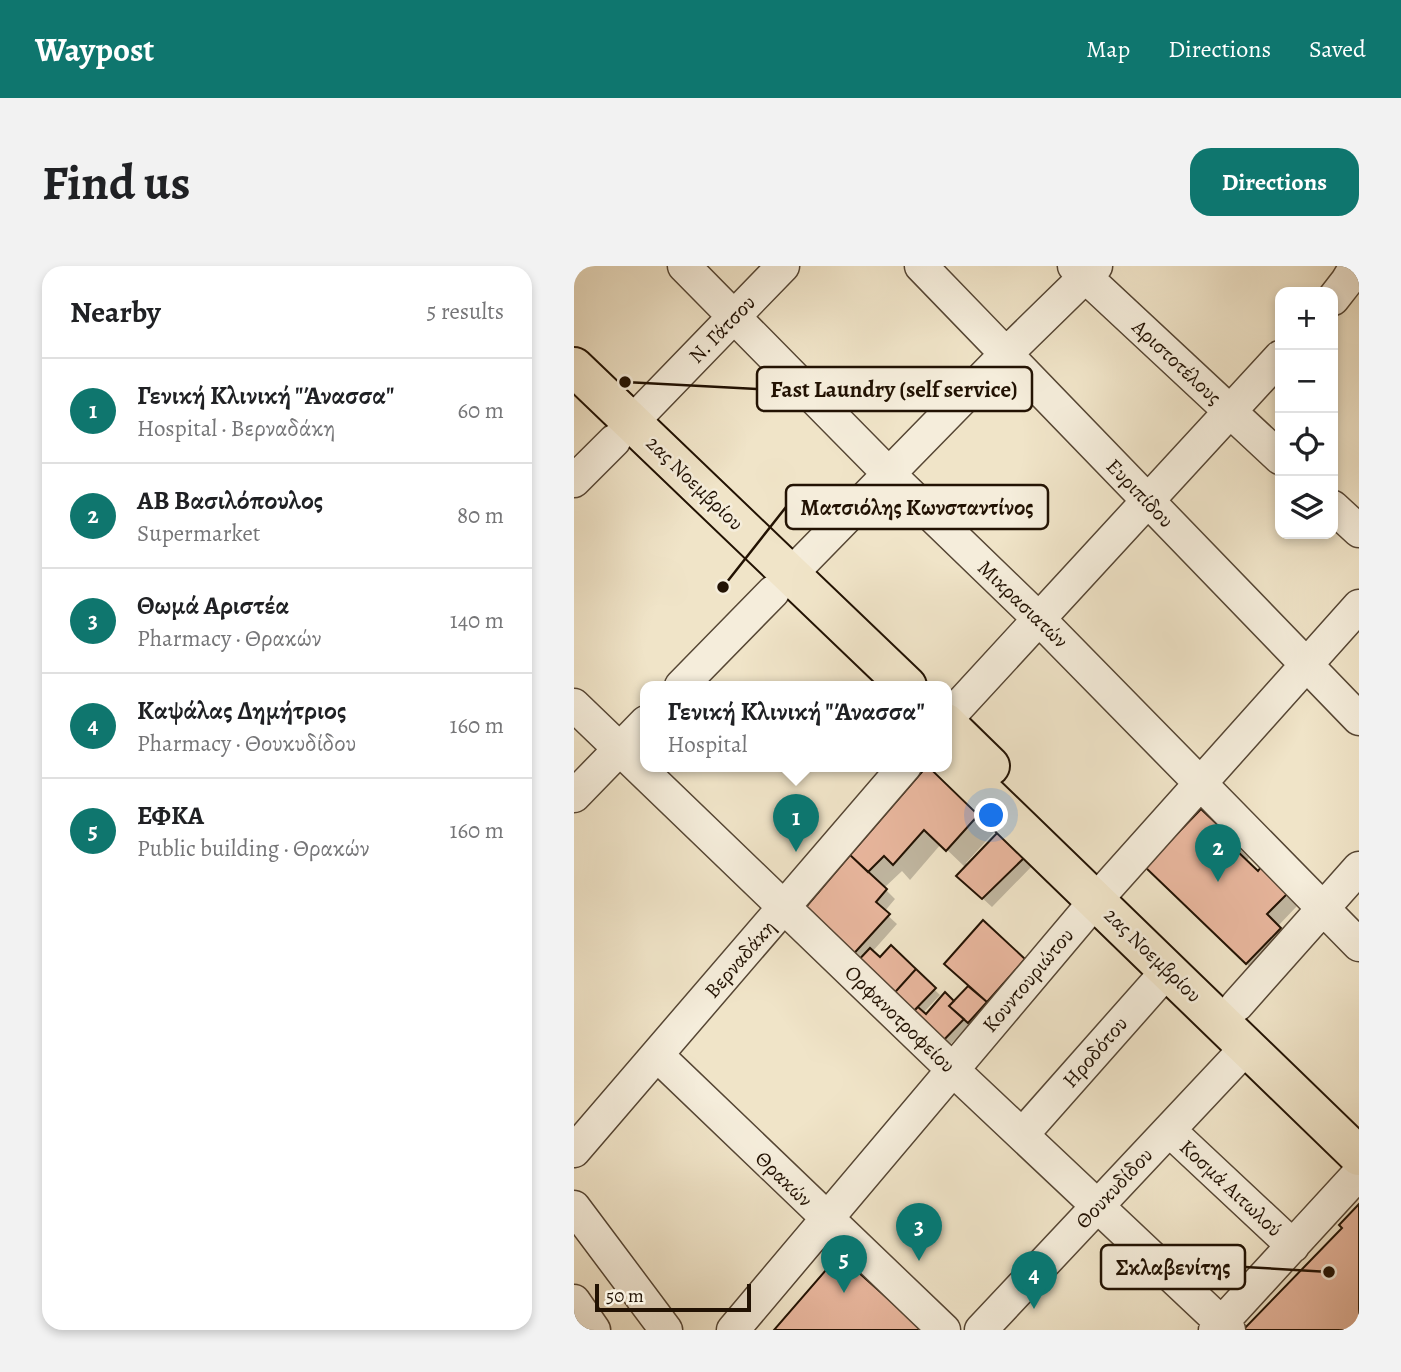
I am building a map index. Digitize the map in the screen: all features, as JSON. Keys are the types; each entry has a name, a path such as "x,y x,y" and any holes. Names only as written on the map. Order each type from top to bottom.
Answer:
{"main road":[{"name":"2ας Νοεμβρίου","path":"574,367 623,431 782,583 901,681"},
{"name":"2ας Νοεμβρίου","path":"574,403 623,431"},
{"name":"2ας Νοεμβρίου","path":"782,583 869,681"},
{"name":"2ας Νοεμβρίου","path":"952,727 1104,891 1168,970 1359,1156"},
{"name":"2ας Νοεμβρίου","path":"952,760 1237,1005 1359,1123"}],"street":[{"name":"Μικρασιατών","path":"684,266 889,474 1040,620 1359,945"},
{"name":"Ν. Γάτσου","path":"574,481 783,266"},
{"name":"Ευριπίδου","path":"921,266 1359,719"},
{"path":"1338,293 1356,266"},
{"path":"686,681 1085,270"},
{"name":"Αριστοτέλους","path":"1085,270 1275,453"},
{"path":"952,717 1275,362"},
{"path":"1338,512 1359,531"},
{"name":"Κουντουριώτου","path":"733,1330 1104,891 1359,606"},
{"name":"Ορφανοτροφείου","path":"574,705 640,767"},
{"path":"574,796 640,728"},
{"name":"Ορφανοτροφείου","path":"645,772 1222,1328"},
{"name":"Βερναδάκη","path":"574,1151 900,772"},
{"path":"1237,1005 1359,868"},
{"name":"Ηροδότου","path":"1023,1135 1168,970"},
{"name":"Θουκυδίδου","path":"981,1330 1247,1047"},
{"name":"Θρακών","path":"657,1055 944,1330"},
{"name":"Κοσμά Αιτωλού","path":"1169,1130 1293,1246"},
{"path":"1222,1328 1359,1173"},
{"path":"574,1208 666,1330"},
{"path":"574,1301 594,1330"}],"building":[{"path":"922,772 939,772 981,812 946,851 924,830 893,865 884,856 868,872 850,855"},
{"path":"1201,809 1239,845 1235,849 1258,871 1261,867 1288,893 1267,914 1281,928 1246,964 1145,867"},
{"path":"1000,830 1026,856 982,899 956,876"},
{"path":"850,855 887,889 876,902 890,914 848,960 800,914"},
{"path":"983,920 1025,959 987,1002 944,964"},
{"path":"891,945 916,969 888,1000 852,967 870,948 880,957"},
{"path":"916,969 936,988 907,1018 888,1000"},
{"path":"968,986 987,1002 968,1023 949,1006"},
{"path":"945,992 954,1001 949,1006 964,1019 938,1046 907,1018 918,1007 926,1014"},
{"path":"1359,1204 1359,1326 1355,1330 1243,1330 1342,1228 1339,1225"},
{"path":"839,1255 923,1330 774,1330"}],"place":[{"name":"Fast Laundry (self service)","path":"625,382"},
{"name":"Ματσιόλης Κωνσταντίνος","path":"723,587"},
{"name":"Γενική Κλινική \"Άνασσα\"","path":"796,852"},
{"name":"ΑΒ Βασιλόπουλος","path":"1218,882"},
{"name":"Θωμά Αριστέα","path":"919,1261"},
{"name":"Σκλαβενίτης","path":"1329,1272"},
{"name":"ΕΦΚΑ","path":"844,1293"},
{"name":"Καψάλας Δημήτριος","path":"1034,1309"}]}
